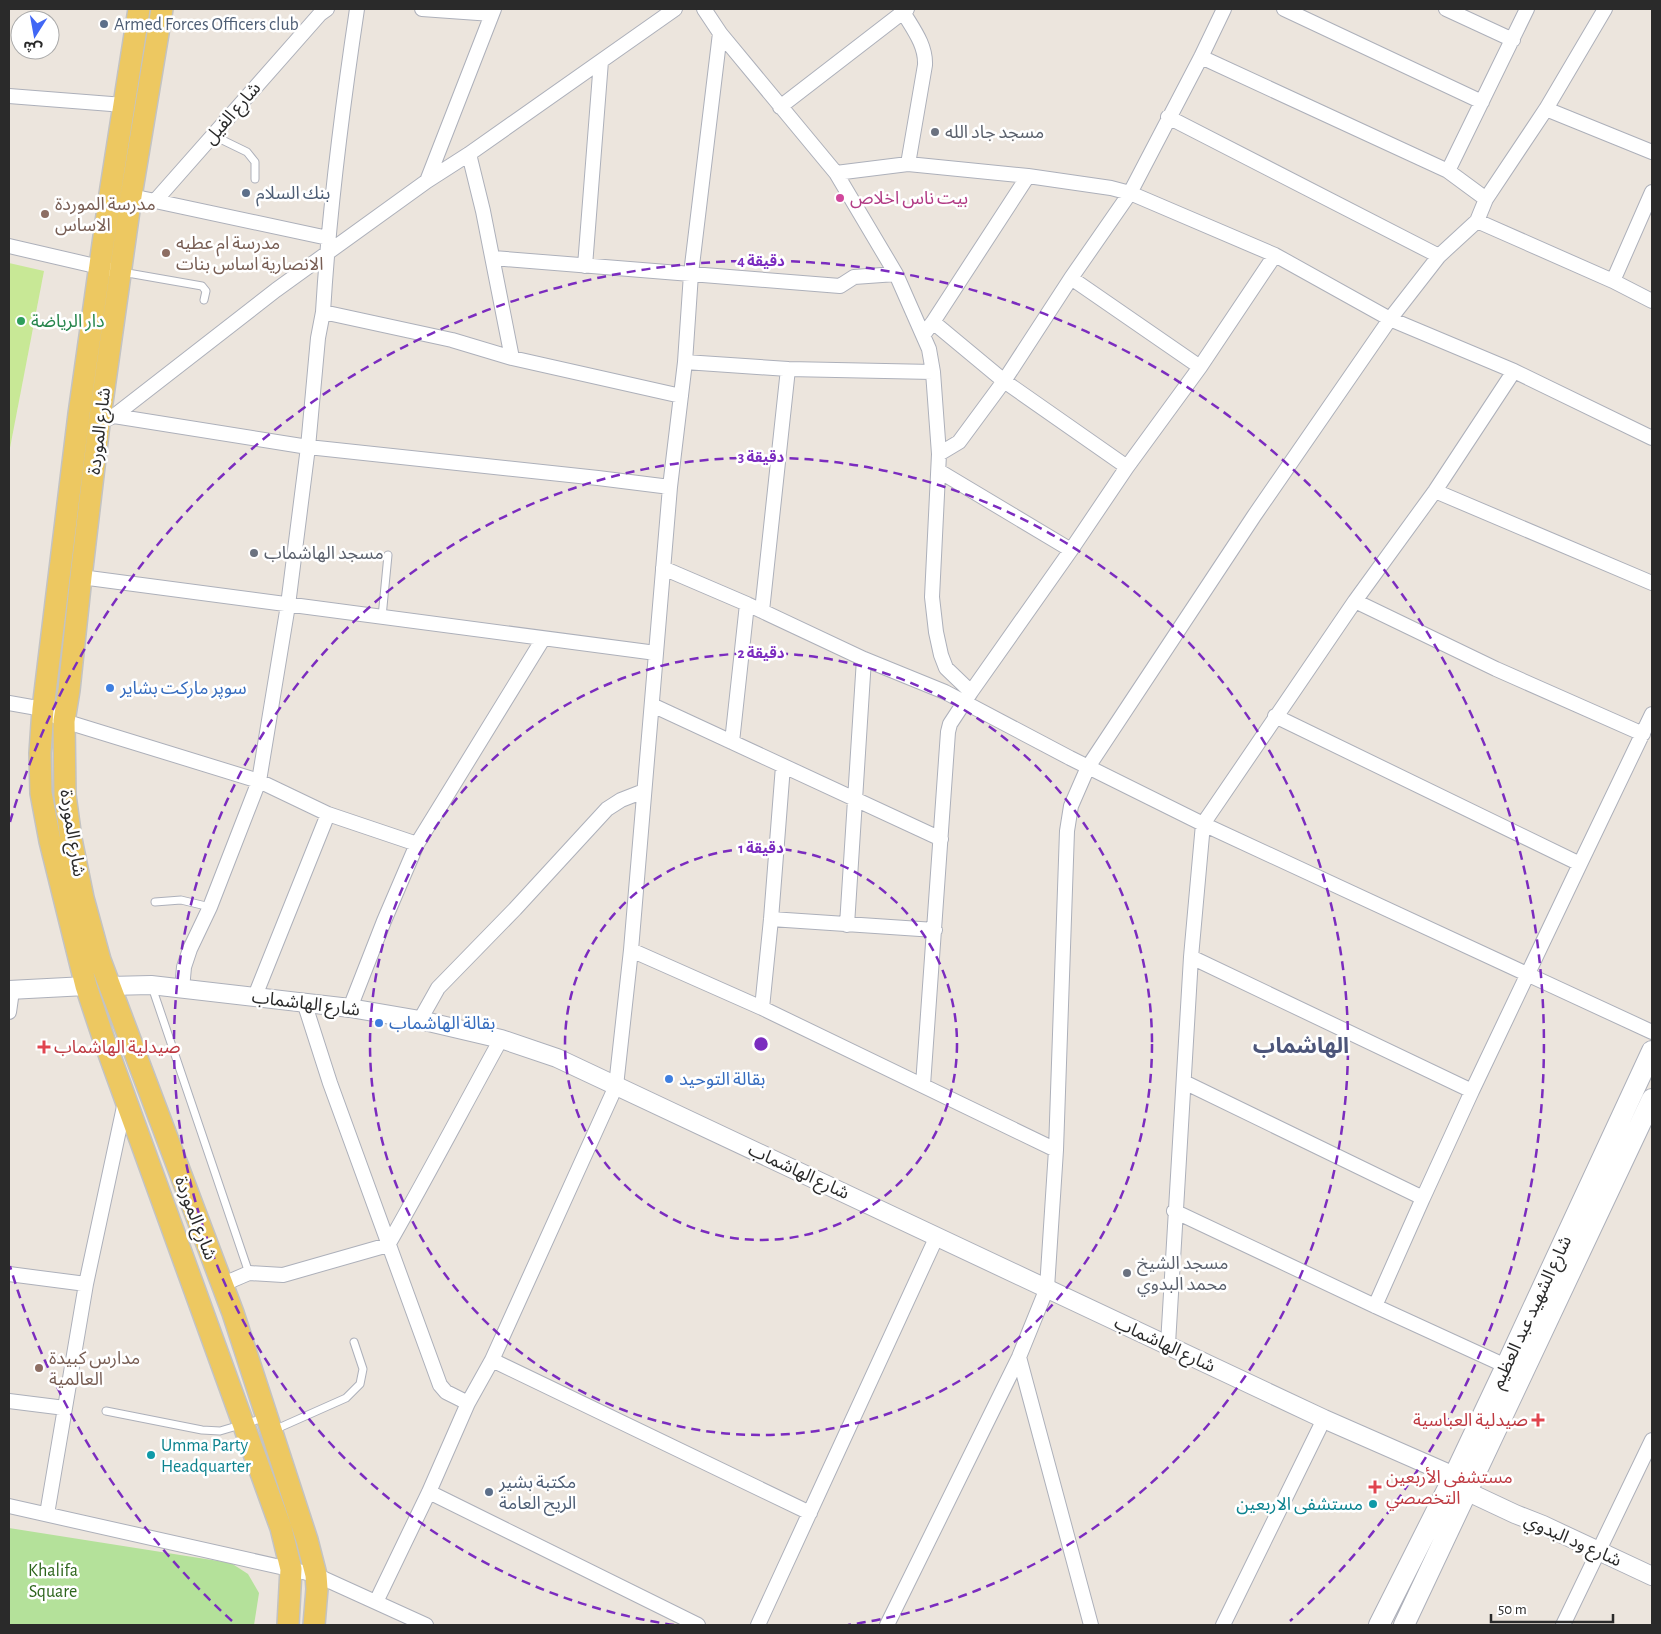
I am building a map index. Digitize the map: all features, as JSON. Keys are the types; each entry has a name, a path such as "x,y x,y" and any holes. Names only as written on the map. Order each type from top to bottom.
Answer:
{"main road":[{"name":"شارع الموردة","path":"139,9 110,194 111,270 107,420 80,577 69,690 64,721 65,795 83,898 100,960 232,1313 306,1540 316,1575 317,1589 314,1625"},
{"name":"شارع الموردة","path":"162,9 132,196 111,270 78,421 43,709 40,753 42,793 50,841 86,986 281,1528 291,1569 288,1625"},
{"name":"شارع الشهيد عبد العظيم","path":"1379,1625 1460,1484 1586,1216 1652,1051"},
{"name":"شارع الشهيد عبد العظيم","path":"1404,1625 1506,1366 1586,1216 1652,1099"},
{"path":"208,1326 232,1313"}],"street":[{"name":"شارع الفيل","path":"156,201 212,135 320,14 327,9"},
{"path":"182,989 184,967 190,949 210,907 259,781 288,605 308,447 318,338 323,312 326,255 343,104 357,9"},
{"path":"422,9 493,11 427,181"},
{"path":"107,420 276,290 427,181 469,154 675,9"},
{"path":"704,9 720,33 836,173 896,274 924,334 933,372 939,454 932,597 936,632 946,668 968,697"},
{"path":"939,454 959,442 1004,380 1130,193 1224,9"},
{"path":"1284,9 1482,102"},
{"path":"1446,9 1512,40"},
{"path":"1448,171 1527,9"},
{"path":"887,1625 1019,1357 1047,1288 1056,1150 1067,831 1071,806 1088,766 1254,516 1390,319 1439,256 1477,221 1486,199 1546,108 1605,9"},
{"path":"780,107 905,10 926,55 908,164"},
{"path":"376,1602 430,1492 468,1403 492,1360 616,1086 631,950 670,488 685,362 691,274 720,33"},
{"path":"1201,57 1448,171 1486,199"},
{"path":"585,266 601,61"},
{"path":"9,96 124,104"},
{"path":"1546,108 1652,152"},
{"path":"1168,117 1439,256"},
{"path":"469,154 493,258 512,358"},
{"path":"836,173 908,164 1028,176 1111,188 1130,193 1275,256 1390,319 1514,371 1652,438"},
{"path":"924,334 934,322 1028,176"},
{"path":"1613,281 1652,192"},
{"path":"132,196 328,238"},
{"path":"1477,221 1613,281 1652,301"},
{"path":"9,246 111,270"},
{"path":"923,1085 950,724 1071,550 1126,467 1200,367 1275,256"},
{"path":"493,258 840,286 854,278 896,274"},
{"path":"1071,278 1200,367"},
{"path":"323,312 452,340 512,358 681,396"},
{"path":"934,322 1004,380 1126,467"},
{"path":"685,362 788,369 933,372"},
{"path":"762,610 788,369"},
{"path":"1168,1344 1174,1211 1191,957 1203,824 1355,601 1435,491 1514,371"},
{"path":"78,421 107,420 308,447 598,478 670,488"},
{"path":"939,471 1071,550"},
{"path":"1435,491 1652,583"},
{"path":"663,568 762,610 864,658 968,697 1088,766 1203,824 1652,1032"},
{"path":"80,577 656,653"},
{"path":"1355,601 1496,669 1643,734"},
{"path":"732,742 747,604"},
{"path":"350,1008 417,844 544,639"},
{"path":"847,925 864,658"},
{"path":"9,703 43,709 64,721 259,781 328,814 417,844"},
{"path":"652,704 940,838"},
{"path":"1375,1306 1472,1091 1652,714"},
{"path":"1276,716 1580,864"},
{"path":"762,1008 783,766"},
{"path":"420,1020 438,988 516,909 607,809 621,800 644,791"},
{"path":"255,996 328,814"},
{"path":"771,919 934,930"},
{"path":"631,950 762,1008 1056,1150"},
{"path":"1191,957 1472,1091"},
{"name":"شارع الهاشماب","path":"109,986 152,985 350,1008 420,1020 500,1040 557,1058 1168,1344 1460,1484"},
{"path":"9,1012 11,990 86,986"},
{"path":"304,1002 330,1083 440,1385 446,1392 468,1403"},
{"path":"222,1285 249,1273 284,1275 388,1245 416,1197 438,1152 500,1040"},
{"path":"1184,1082 1424,1198"},
{"path":"47,1514 86,1284 126,1100"},
{"path":"1174,1211 1506,1366"},
{"path":"758,1625 937,1236"},
{"path":"9,1274 86,1284"},
{"path":"1019,1357 1091,1625"},
{"path":"492,1360 810,1514"},
{"path":"9,1401 65,1408"},
{"path":"1223,1625 1324,1419"},
{"path":"1563,1625 1652,1440"},
{"name":"شارع ود البدوي","path":"1460,1484 1515,1514 1543,1525 1652,1576"},
{"path":"430,1492 698,1625"},
{"path":"9,1506 316,1575 426,1625"}],"lane":[{"path":"212,135 247,152 255,162 255,179"},
{"path":"111,270 202,286 206,291 204,300"},
{"path":"382,618 388,555"},
{"path":"155,902 181,900 210,907"},
{"path":"152,985 249,1273"},
{"path":"106,1411 202,1430 220,1431 244,1424 269,1424 346,1398 360,1384 363,1369 354,1342"}],"green space":[{"name":"دار الرياضة","path":"9,263 44,271 9,453"},
{"name":"Khalifa Square","path":"9,1528 231,1563 248,1574 259,1593 254,1625 9,1625"}],"place":[{"name":"Armed Forces Officers club","path":"104,24"},
{"name":"مسجد جاد الله","path":"935,132"},
{"name":"بنك السلام","path":"246,193"},
{"name":"بيت ناس اخلاص","path":"840,198"},
{"name":"مدرسة الموردة الاساس","path":"45,214"},
{"name":"مدرسة ام عطيه الانصارية اساس بنات","path":"166,253"},
{"name":"دار الرياضة","path":"21,321"},
{"name":"مسجد الهاشماب","path":"254,553"},
{"name":"سوپر مارکت بشاير","path":"110,688"},
{"name":"بقالة الهاشماب","path":"379,1023"},
{"name":"صيدلية الهاشماب","path":"44,1047"},
{"name":"بقالة التوحيد","path":"669,1079"},
{"name":"مسجد الشيخ محمد البدوي","path":"1127,1273"},
{"name":"مدارس كبيدة العالمية","path":"39,1368"},
{"name":"صيدلية العباسية","path":"1538,1420"},
{"name":"Umma Party Headquarter","path":"151,1455"},
{"name":"مستشفى الأربعين التخصصي","path":"1375,1487"},
{"name":"مكتبة بشير الريح العامة","path":"489,1492"},
{"name":"مستشفى الاربعين","path":"1373,1504"}],"district":[{"name":"الهاشماب","path":"1301,1045"}]}
